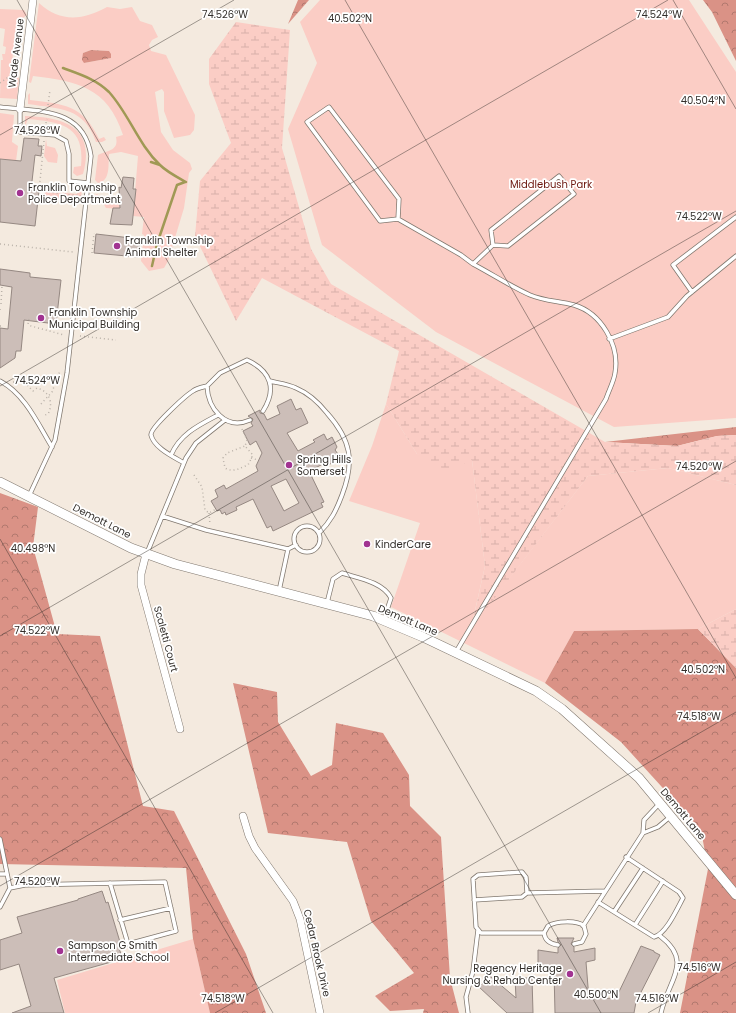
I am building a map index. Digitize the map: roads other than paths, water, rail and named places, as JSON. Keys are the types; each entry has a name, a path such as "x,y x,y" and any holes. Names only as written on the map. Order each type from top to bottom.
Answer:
{"street":[{"name":"Wade Avenue","path":"20,109 33,0"},
{"name":"Demott Lane","path":"0,482 146,554 175,564 279,592 327,603 384,621 456,652 536,691 562,709 639,778 736,895"},
{"name":"Scaletti Court","path":"146,554 141,574 141,584 180,729"},
{"name":"Cedar Brook Drive","path":"243,816 249,836 255,848 293,901 300,919 320,1013"}],"lane":[{"path":"0,107 54,113 64,117 77,124 90,149 91,156 67,373 58,430 52,447 29,496"},
{"path":"398,219 399,199 330,107 308,122 380,221 398,219 461,255 473,264 530,295 546,300 575,305 590,313 606,329 615,352 615,372 606,399 456,652"},
{"path":"20,109 20,132 55,135 66,141 69,154 68,180 88,183"},
{"path":"473,264 493,245 508,246 574,194 559,176 491,230 493,245"},
{"path":"692,292 674,265 736,217"},
{"path":"610,339 668,317 692,292 736,256"},
{"path":"184,463 156,444 151,432 159,422 193,390 208,386 220,373 247,360 257,364 265,372 270,381 271,392 269,402 263,411"},
{"path":"0,381 6,384 25,403 52,447"},
{"path":"270,381 296,388 308,394 322,406 334,420 346,444 350,456 349,478 331,521 319,533"},
{"path":"208,386 208,397 211,407 218,415 225,420 235,422 250,420"},
{"path":"171,455 174,447 187,432 218,415"},
{"path":"146,554 184,463 196,443 225,420"},
{"path":"162,516 210,531 288,549 296,545"},
{"path":"304,526 312,527 319,533 320,542 318,546 311,551 303,551 296,545 295,534 300,528 304,526"},
{"path":"279,592 288,549"},
{"path":"327,603 333,579 342,573 371,582 387,590 391,598 384,621"},
{"path":"583,926 626,857 643,833 644,820 660,803"},
{"path":"643,833 658,827 671,816"},
{"path":"0,839 10,888 0,907"},
{"path":"626,857 676,889 683,898 660,936"},
{"path":"614,912 643,868"},
{"path":"468,1013 466,998 472,971 478,930 476,927 473,880 478,875 522,872 526,877 527,893"},
{"path":"0,874 7,874"},
{"path":"634,925 663,881"},
{"path":"10,888 25,885 110,883 165,882 176,931 128,944 110,883"},
{"path":"474,900 522,897 527,893 605,891"},
{"path":"598,902 654,937 660,936 672,945 677,954 679,964 664,1000 661,1013"},
{"path":"120,920 171,908"},
{"path":"544,933 548,926 554,924 578,923 586,930 585,938 582,942 574,944"},
{"path":"478,930 481,933 544,933"},
{"path":"544,933 549,942 558,945"}],"waterway":[{"path":"63,68 93,80 104,87 116,101 152,157 166,170 186,182"},
{"path":"151,162 160,165"},
{"path":"152,266 157,244 177,185 185,182"}],"place":[{"name":"Franklin Township Police Department","path":"20,193"},
{"name":"Franklin Township Animal Shelter","path":"117,246"},
{"name":"Franklin Township Municipal Building","path":"41,318"},
{"name":"Spring Hills Somerset","path":"289,465"},
{"name":"KinderCare","path":"367,544"},
{"name":"Sampson G Smith Intermediate School","path":"60,951"},
{"name":"Regency Heritage Nursing & Rehab Center","path":"570,974"}],"park label":[{"name":"Middlebush Park","path":"551,184"}]}
